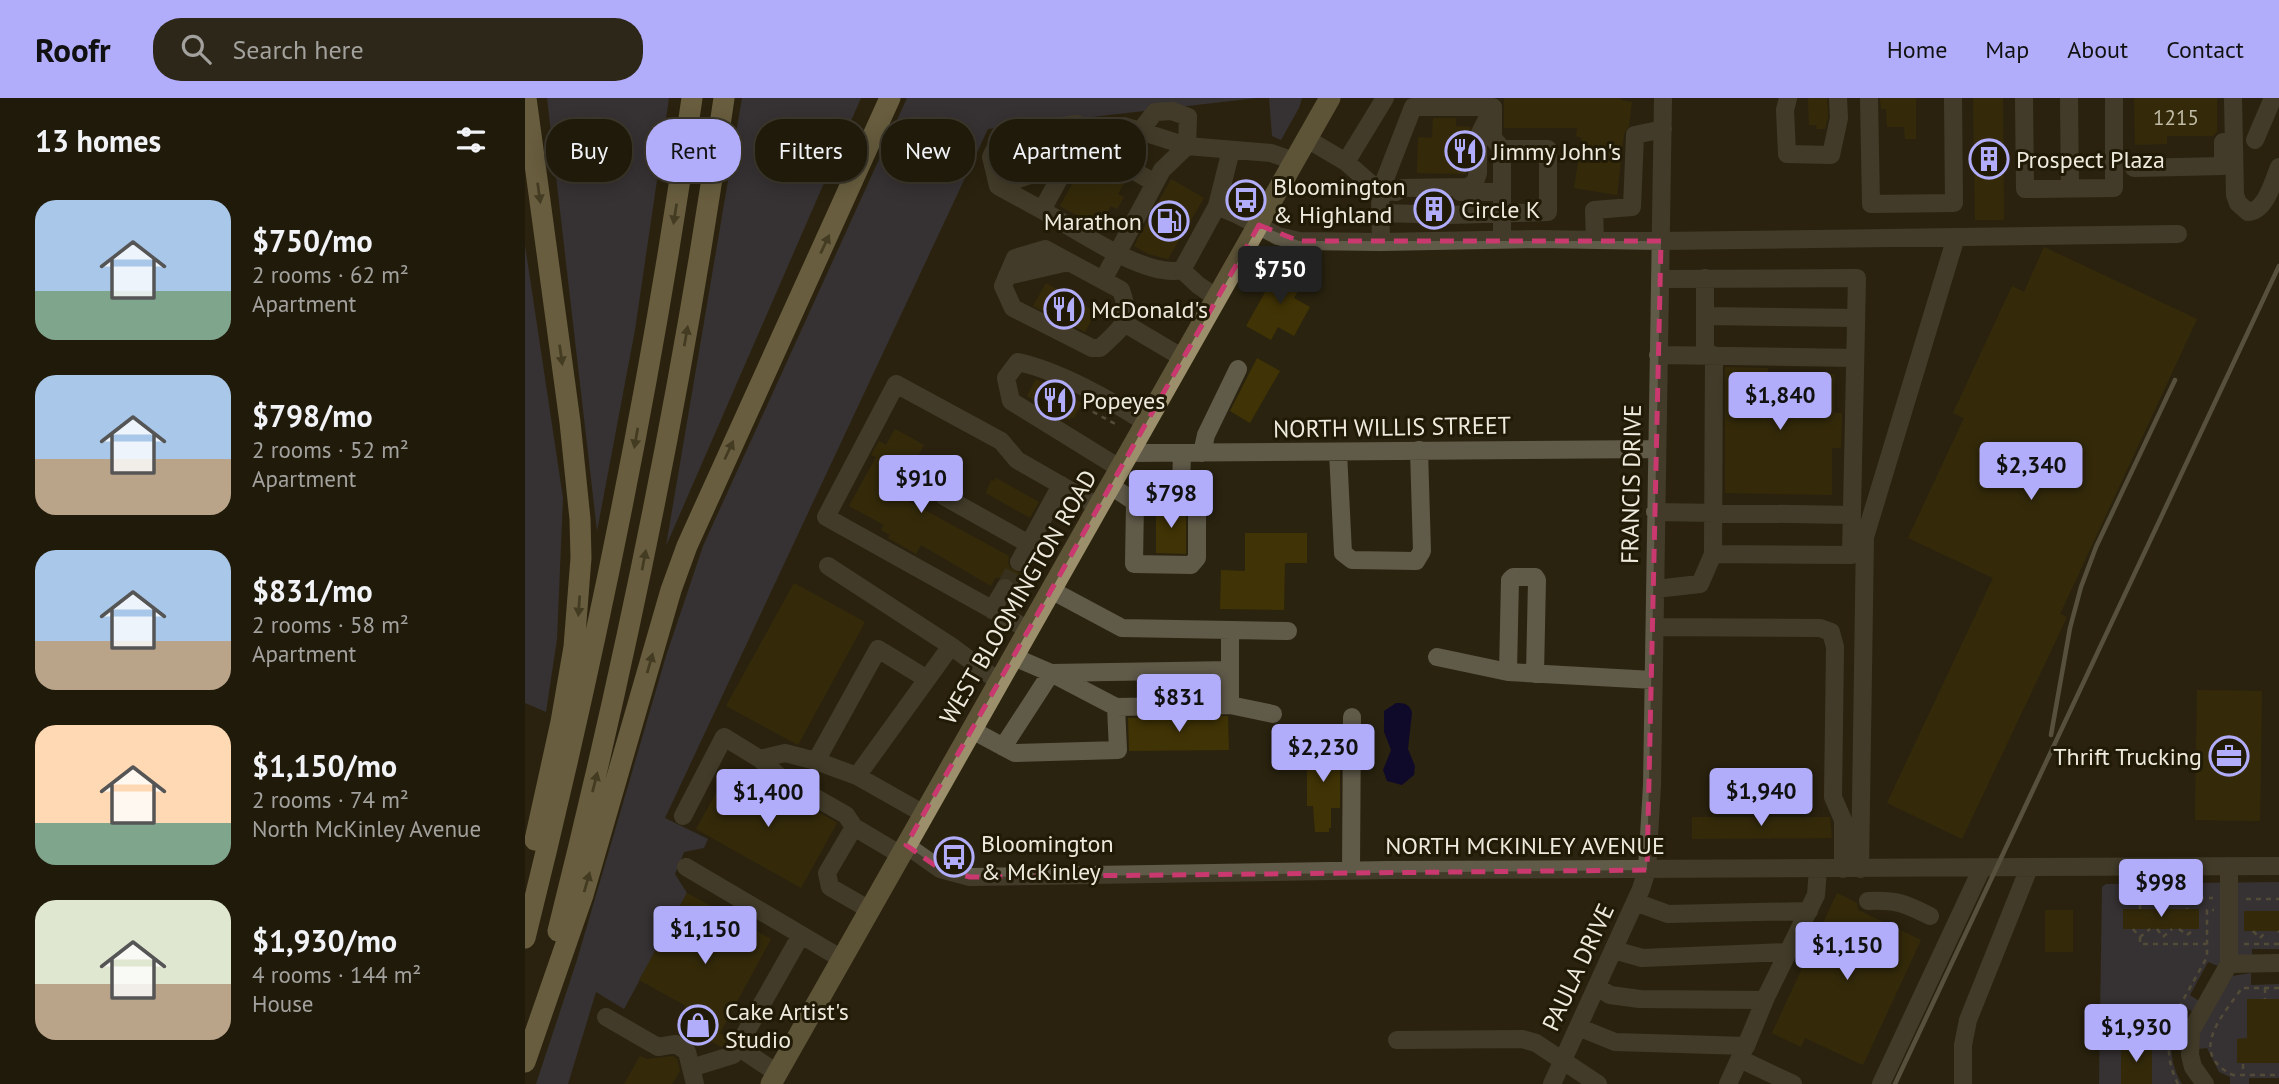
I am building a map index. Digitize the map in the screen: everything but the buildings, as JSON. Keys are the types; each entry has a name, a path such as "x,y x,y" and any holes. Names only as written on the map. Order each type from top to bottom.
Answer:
{"highway":[{"path":"525,938 559,801 628,479 692,98"},
{"path":"525,1062 597,777 631,624 688,327 724,98"},
{"path":"525,1062 583,895 671,590 687,546 890,98"},
{"path":"525,883 561,722 574,647 581,558 580,519 570,422 526,99"}],"main road":[{"name":"WEST BLOOMINGTON ROAD","path":"774,1078 1259,225 1307,139 1323,103"}],"street":[{"path":"1346,162 1385,98"},
{"name":"FRANCIS DRIVE","path":"1647,870 1652,785 1663,98"},
{"path":"1788,98 1785,110 1787,154 1831,155 1839,118 1838,98"},
{"path":"1869,98 1871,204 1954,203 1953,98"},
{"path":"2024,98 2025,189 2115,188 2114,98"},
{"path":"2069,98 2070,189"},
{"path":"2134,168 2223,166 2222,98"},
{"path":"2233,98 2235,195 2238,203 2248,212 2254,212 2260,207 2279,167"},
{"path":"2255,140 2273,98"},
{"path":"1388,192 1403,188 1468,187 1475,182 1478,173 1478,137 1493,102"},
{"path":"1493,102 1493,138 1502,149 1502,240"},
{"path":"1381,242 1380,213 1413,107 1493,102"},
{"path":"1103,280 1148,208 1162,170 1187,146 1188,117 1172,111 1155,112 1146,123"},
{"path":"1595,240 1594,210 1632,207 1635,135 1663,129"},
{"path":"1146,133 1187,146 1271,153 1294,161"},
{"path":"1307,139 1346,162 1388,192 1502,192"},
{"path":"1449,215 1548,212 1548,149 1502,149"},
{"path":"1182,270 1193,235 1217,206 1231,150"},
{"path":"1146,178 1155,183"},
{"path":"997,182 998,186 1118,254 1158,270 1182,270"},
{"path":"998,186 1010,182"},
{"path":"1042,210 1057,182"},
{"path":"1217,206 1277,236 1299,241 1661,241 2178,234"},
{"path":"1380,213 1418,214"},
{"path":"1851,869 1865,537 1956,237"},
{"path":"1045,249 1103,280 1121,290 1128,313 1124,323 1100,348 1092,348 1013,307 1003,286 1015,258 1045,249"},
{"path":"1182,270 1217,298"},
{"path":"1660,278 1857,278 1851,555 1713,554"},
{"path":"1655,589 1700,584 1713,554 1705,278"},
{"path":"1705,316 1856,318"},
{"path":"1124,323 1183,358"},
{"path":"1658,355 1855,358"},
{"path":"1135,502 1154,487 1188,489 1197,499 1197,558 1191,565 1135,564 1135,502 1120,469 1011,401 1006,378 1018,362 1040,367 1128,411 1146,423"},
{"path":"1202,453 1206,435 1238,369"},
{"path":"1029,630 827,517 896,384 1001,441 1017,460 1099,506"},
{"name":"NORTH WILLIS STREET","path":"1120,469 1182,453 1656,449"},
{"path":"1338,452 1343,553 1352,560 1416,561 1422,551 1419,450"},
{"path":"1181,488 1182,453"},
{"path":"1019,562 1061,485"},
{"path":"945,497 1029,544"},
{"path":"1655,512 1852,515"},
{"path":"828,566 951,646 998,681"},
{"path":"1508,672 1510,579 1535,577 1535,674"},
{"path":"992,610 1005,588"},
{"path":"1051,590 1122,628 1289,631"},
{"path":"1655,627 1819,628 1831,632 1835,647 1833,797 1843,820 1851,869"},
{"path":"1230,630 1230,705"},
{"path":"857,776 951,646"},
{"path":"816,761 878,649 927,679"},
{"path":"1014,657 1116,708 1230,705 1273,713"},
{"path":"1437,657 1508,672 1653,680"},
{"path":"1051,674 1230,670"},
{"path":"1003,747 1051,674"},
{"path":"972,730 1014,753 1118,750 1116,708"},
{"path":"1351,871 1352,717"},
{"name":"NORTH MCKINLEY AVENUE","path":"683,816 723,737 760,759 781,778 845,815 854,827 940,869 970,877 1351,871 2279,866"},
{"path":"760,759 785,753 816,761 857,776 924,814"},
{"path":"854,827 827,873 830,887 870,910"},
{"path":"2206,1084 2193,1067 2190,1055 2192,1031 2229,964 2229,866"},
{"path":"686,867 842,959"},
{"path":"1881,1084 1982,868"},
{"path":"1963,1084 1963,1045 1968,1020 2029,868"},
{"path":"1727,1084 1817,895 1818,869"},
{"path":"1891,900 1893,869"},
{"name":"PAULA DRIVE","path":"1552,1084 1647,870"},
{"path":"1868,901 1891,900 1905,903 1930,916"},
{"path":"1635,902 1668,914 1809,911"},
{"path":"606,1017 658,1047 676,1044 687,1052 693,1076 733,1055 801,935"},
{"path":"1613,950 1642,958 1789,952"},
{"path":"2229,964 2279,963"},
{"path":"1597,987 1610,995 1640,999 1765,1000"},
{"path":"1578,1027 1615,1042 1743,1053 1793,1084"},
{"path":"1397,1040 1522,1039 1536,1043 1598,1084"},
{"path":"738,1047 774,1078"}],"path":[{"path":"1084,407 1119,426"},
{"path":"2140,909 2140,898 2214,898"},
{"path":"2164,898 2164,909"},
{"path":"2187,898 2187,909"},
{"path":"2238,899 2279,899"},
{"path":"2207,957 2207,910 2214,910"},
{"path":"2133,929 2140,937 2140,944 2279,944"},
{"path":"2140,937 2150,929"},
{"path":"2157,929 2163,937 2163,944"},
{"path":"2163,937 2172,929"},
{"path":"2179,929 2187,935"},
{"path":"2187,935 2195,929"},
{"path":"2253,931 2260,938"},
{"path":"2260,944 2260,938 2267,931"},
{"path":"2187,935 2187,944"},
{"path":"2279,988 2242,988 2212,1032 2211,1052 2215,1060 2232,1075 2279,1075"},
{"path":"2265,988 2265,999"},
{"path":"2243,1064 2243,1075"}],"highlighted area":[{"path":"1259,225 1299,241 1661,241 1647,870 970,877 940,869 906,845"}],"shaded area":[{"path":"547,98 669,98 666,119 646,119 646,182 657,182 635,330 597,531 557,182 632,182 632,119 549,119"},
{"path":"742,98 861,98 852,119 755,119 755,182 824,182 666,546 728,182 741,182 741,119 738,119"},
{"path":"907,98 1257,98 1075,119 989,119 989,129 975,157 975,119 897,119"},
{"path":"1269,98 1302,98 1281,140 1272,136"},
{"path":"881,155 881,182 963,182 665,818 708,839 704,848 684,852 675,874 687,893 624,1009 596,992 568,1084 536,1084 577,960 666,656 703,546"},
{"path":"525,245 563,498 557,639 546,712 525,703"},
{"path":"1396,703 1407,705 1412,713 1408,749 1415,766 1414,775 1402,785 1387,781 1383,770 1391,750 1384,732 1384,711"},
{"path":"2279,882 2279,911 2244,912 2244,931 2279,931 2279,949 2252,949 2252,958 2218,966 2208,962 2190,995 2199,1001 2193,1012 2184,1007 2179,1016 2171,1046 2174,1065 2182,1084 2152,1084 2152,1044 2121,1044 2121,1084 2099,1084 2102,887 2106,884","holes":["2123,909 2199,909 2199,928 2124,929"]},
{"path":"2251,973 2251,985 2279,984 2279,1038 2237,1039 2237,1063 2279,1063 2279,1078 2249,1078 2249,1084 2230,1084 2230,1077 2219,1072 2207,1048 2197,1049 2201,1027 2232,976"}],"tunnel":[{"path":"1153,211 1186,230"},
{"path":"1418,214 1449,215"},
{"path":"1005,588 1019,562"}],"railway":[{"path":"1895,1084 2279,266"},
{"path":"2051,735 2070,628 2081,587 2096,547 2175,380"}],"place":[{"name":"Jimmy John's","path":"1465,151"},
{"name":"Prospect Plaza","path":"1989,159"},
{"name":"Bloomington & Highland","path":"1246,200"},
{"name":"Circle K","path":"1434,209"},
{"name":"Marathon","path":"1169,221"},
{"name":"McDonald's","path":"1064,309"},
{"name":"Popeyes","path":"1055,400"},
{"name":"Thrift Trucking","path":"2229,756"},
{"name":"Bloomington & McKinley","path":"954,857"},
{"name":"Cake Artist's Studio","path":"698,1025"}]}
